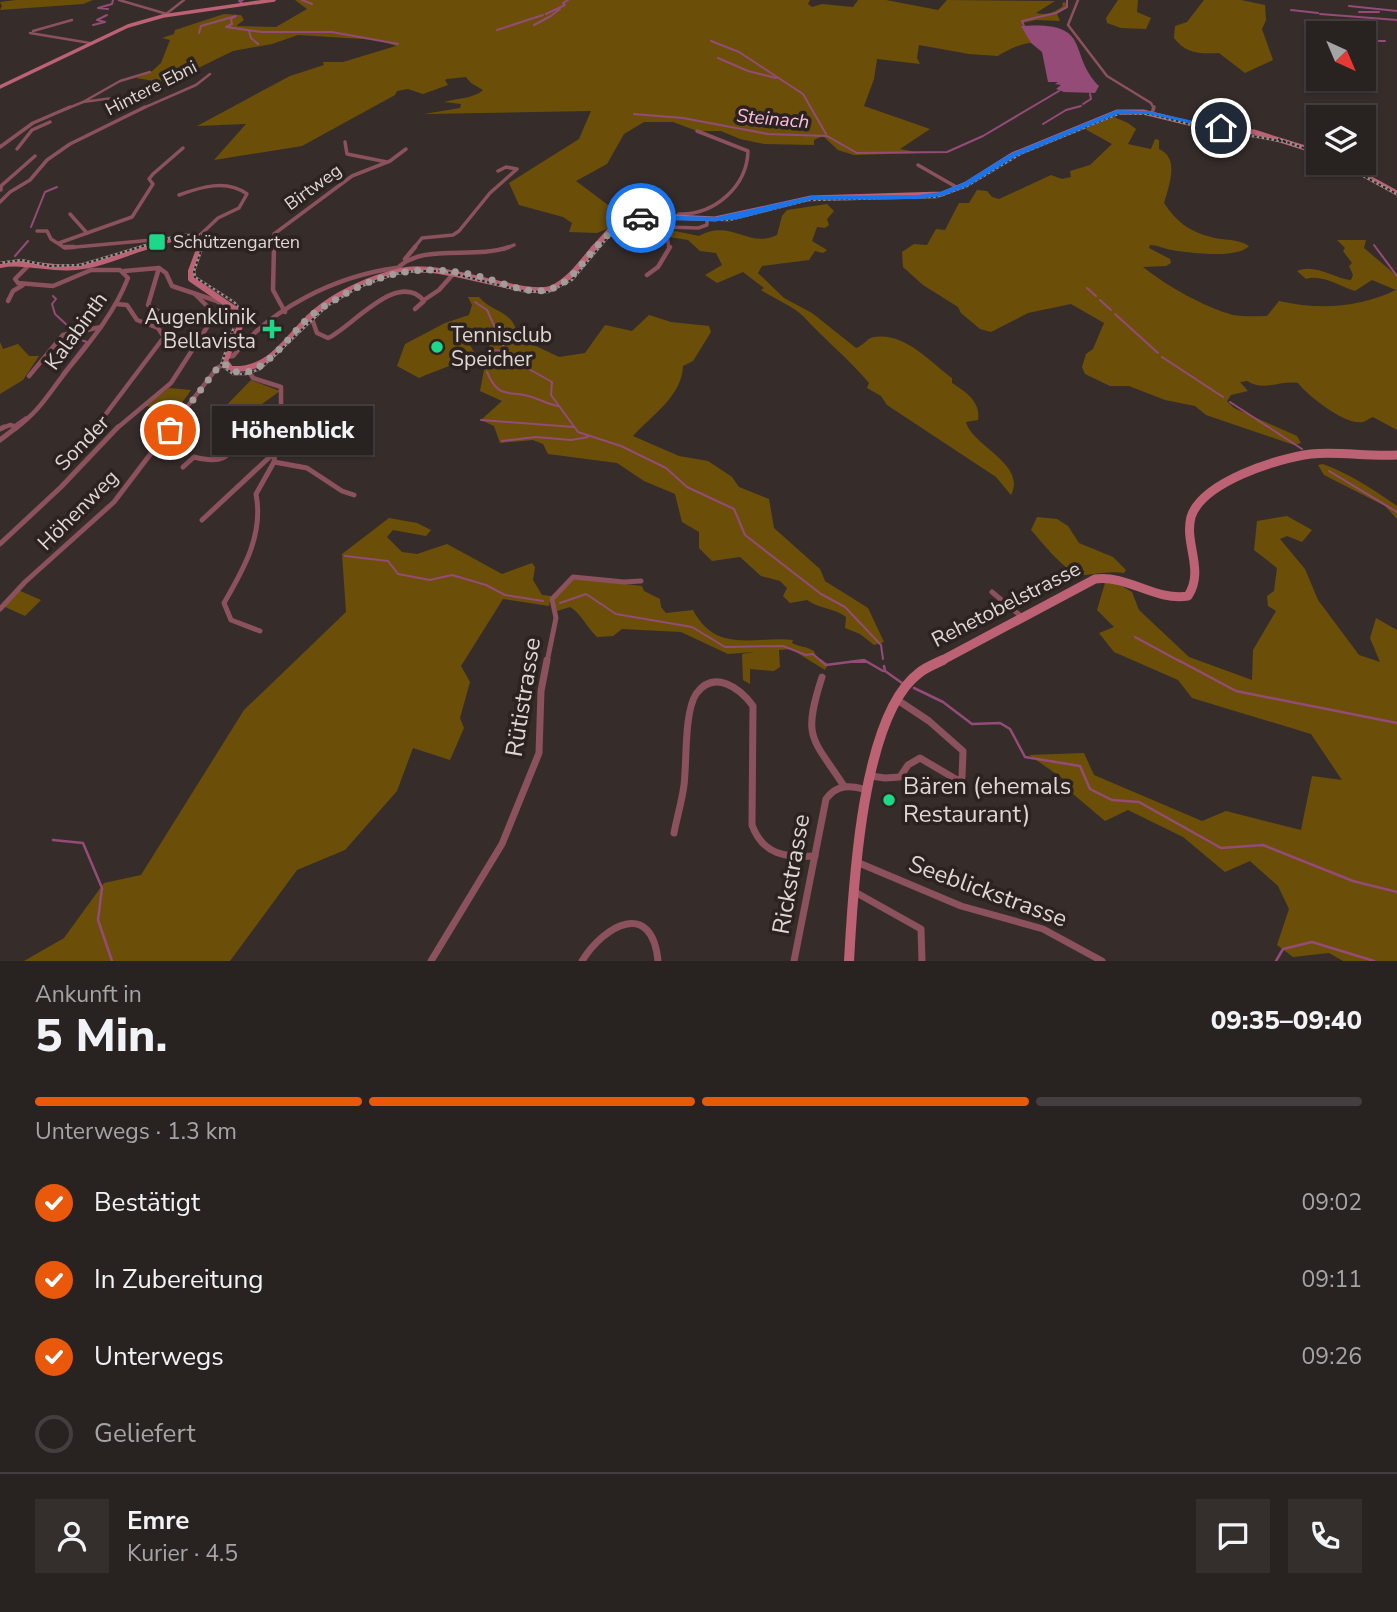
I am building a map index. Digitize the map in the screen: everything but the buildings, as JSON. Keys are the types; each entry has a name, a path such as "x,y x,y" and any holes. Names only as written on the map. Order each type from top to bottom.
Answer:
{"main road":[{"path":"0,87 132,24 166,14 203,8 245,7 274,0"},
{"path":"0,265 15,262 54,268 79,267 174,239 198,237 202,243 191,271 191,279 227,302 236,311 240,325 226,360 234,370 248,370 268,362 308,317 359,285 396,270 456,271 530,290 550,290 566,280 609,231 621,223 649,216 707,219 738,216 811,198 918,197 958,188 1012,155 1108,114 1128,111 1152,113 1197,125 1261,134 1306,148"},
{"path":"1364,175 1397,193"},
{"name":"Rehetobelstrasse","path":"849,961 867,790 882,729 907,684 925,667 1103,577 1121,579 1166,597 1185,597 1191,593 1195,583 1191,514 1203,497 1248,473 1294,456 1326,453 1397,455"}],"street":[{"path":"119,0 166,14 184,0"},
{"path":"1078,0 1068,26 1070,30 1082,41 1110,79 1151,103 1154,108 1152,113"},
{"path":"72,20 30,33 90,44"},
{"path":"0,147 33,123 83,102 120,81 150,72"},
{"name":"Hintere Ebni","path":"0,202 10,192 30,180 55,154 90,134 197,84 210,74"},
{"path":"83,102 120,97"},
{"path":"41,130 53,119 46,118"},
{"path":"17,149 32,130 50,122"},
{"path":"676,217 704,210 736,186 746,173 748,151 697,131"},
{"path":"345,142 347,154 387,162"},
{"path":"59,243 132,217 153,184 149,180 154,170 170,162 183,148"},
{"name":"Birtweg","path":"285,312 273,290 274,234 355,174 387,162 406,149"},
{"path":"10,192 1,190 1,186 35,156"},
{"path":"918,164 958,188"},
{"path":"396,270 422,238 453,235 459,231 486,199 517,169 506,167 498,171"},
{"path":"179,195 211,185 240,190 247,194 239,208 218,218 198,237"},
{"path":"70,214 87,233"},
{"path":"647,275 658,267 670,248 665,234 666,227 703,227 707,225 707,219"},
{"path":"37,231 47,231 51,239 65,248 170,237 174,239"},
{"path":"405,259 443,254 483,254 514,245"},
{"path":"23,285 16,282 15,277 30,264"},
{"path":"124,271 159,268 166,273 172,286 220,303 231,312 236,311"},
{"path":"159,268 148,305 166,316"},
{"name":"Kalabinth","path":"0,440 47,401 58,382 101,327 128,278 124,271 94,270 61,285 23,285"},
{"name":"Höhenweg","path":"0,609 25,582 114,502 217,368 270,319 334,286 396,270"},
{"path":"415,309 439,290 456,271"},
{"path":"8,302 13,291 23,285"},
{"name":"Sonder","path":"0,544 61,488 115,430 171,383 211,321 209,308 195,294"},
{"path":"308,317 312,318 317,333 328,338 340,332 381,297 410,294 424,300"},
{"path":"96,427 166,337 158,328 137,320 125,304 116,304"},
{"path":"29,376 57,337 68,331 101,327"},
{"path":"248,370 253,378 281,387 283,397 274,462 256,494 258,504 251,556 225,603 224,610 242,627 260,631"},
{"path":"183,467 194,457 210,462 223,460 240,443 243,433 281,407"},
{"path":"0,429 15,427"},
{"path":"202,520 274,453"},
{"path":"274,462 308,468 323,476 343,493 354,495"},
{"name":"Rütistrasse","path":"431,961 502,844 539,753 541,691 556,618 552,598 573,577 587,576 631,583 641,580"},
{"path":"992,592 1022,617"},
{"path":"822,677 814,700 812,736 817,751 844,786 867,790"},
{"path":"674,833 684,787 693,700 702,688 712,683 728,683 742,690 753,706 752,825 755,836 761,845 783,858 815,856"},
{"path":"870,776 891,781 897,779 915,758 920,758 958,780 962,777 963,751 929,721 897,699"},
{"name":"Rickstrasse","path":"794,961 825,799 844,786"},
{"name":"Seeblickstrasse","path":"859,863 961,906 1043,929 1102,961"},
{"path":"855,892 863,894 880,908 921,929 922,961"},
{"path":"582,961 597,941 623,925 635,922 645,925 654,933 658,942 658,961"}],"shaded area":[{"path":"93,0 83,4 0,10 0,2"},
{"path":"295,0 810,0 808,4 812,7 822,4 853,7 858,0 886,0 938,10 947,0 1055,1 1036,13 1044,14 1057,10 1065,2 1068,7 1057,14 1060,21 1036,20 1023,23 1031,43 998,56 919,45 917,58 920,64 877,59 874,79 864,106 930,129 900,149 921,153 854,155 838,150 823,136 814,140 814,145 764,144 740,139 721,131 697,131 673,122 644,122 624,134 607,164 576,181 608,205 633,206 644,214 597,233 569,232 572,223 563,217 519,205 509,183 579,139 591,111 424,114 460,108 461,104 444,102 470,97 483,90 466,77 447,79 445,80 448,85 423,94 408,89 397,91 395,95 302,146 214,160 246,124 197,126 290,76 324,65 323,62 343,62 396,46 379,40 298,35 272,44 233,51 192,71 183,72 167,83 136,78 151,72 161,63 170,40 162,38 174,34 175,30 224,14 241,15 244,20 236,26 276,27 307,9"},
{"path":"1118,0 1138,0 1137,12 1151,18 1146,29 1121,28 1107,23 1106,18"},
{"path":"1204,0 1241,0 1265,5 1266,20 1262,29 1273,60 1245,73 1219,53 1194,52 1183,47 1174,38 1175,26 1187,22"},
{"path":"1021,26 1044,26 1069,34 1089,74 1099,86 1095,93 1064,92 1056,89 1061,85 1055,84 1058,82 1048,82 1042,52 1031,43"},
{"path":"1114,117 1136,129 1128,144 1151,149 1155,139 1159,140 1159,149 1165,153 1171,165 1164,203 1178,220 1203,235 1249,246 1235,253 1213,254 1150,245 1149,248 1170,259 1171,263 1166,266 1143,267 1198,301 1233,315 1267,316 1279,301 1309,306 1339,306 1367,301 1396,290 1372,280 1355,291 1324,279 1306,279 1297,271 1317,270 1351,280 1353,275 1349,266 1352,263 1343,251 1345,248 1337,240 1366,240 1364,248 1397,276 1397,430 1373,417 1356,422 1338,415 1318,402 1298,383 1260,386 1247,381 1240,382 1248,391 1231,395 1227,401 1234,408 1297,436 1301,443 1294,445 1206,415 1195,406 1165,400 1129,386 1110,386 1085,374 1082,367 1086,354 1093,349 1104,323 1071,304 1028,313 991,332 980,329 961,313 958,307 923,285 903,267 902,252 914,244 927,245 936,229 945,230 959,203 969,203 977,190 987,191 992,197 999,199 1051,175 1062,179 1071,177 1070,171 1090,165 1112,144 1085,129"},
{"path":"827,204 834,211 827,219 829,225 825,228 817,227 812,241 827,250 823,253 815,251 809,260 762,266 758,273 784,298 812,313 856,348 874,337 896,339 916,350 952,378 952,383 967,394 977,408 978,420 966,422 970,431 1012,474 1014,484 1011,495 996,477 887,405 881,396 867,388 869,383 861,374 800,313 761,290 764,288 743,272 717,283 705,275 722,265 716,253 700,251 688,240 669,237 667,234 675,231 699,236 721,230 757,239 767,238 777,235 782,216 787,210"},
{"path":"468,297 479,297 512,321 519,338 559,357 585,353 605,325 632,331 649,315 671,322 709,326 711,332 693,361 683,366 672,396 633,436 679,456 708,461 732,477 739,487 769,499 774,528 820,569 825,581 868,608 884,642 874,645 860,634 845,628 846,617 837,612 807,600 790,603 783,596 787,588 780,581 761,576 740,557 712,561 699,548 699,532 682,522 675,494 644,481 617,463 548,454 543,444 533,440 500,443 494,426 481,420 502,401 480,391 484,370 496,363 487,351 490,345 482,340 483,331 466,339 476,355 462,361 419,378 397,366 405,344 445,323 469,315 472,305"},
{"path":"0,342 3,349 18,344 29,356 39,356 23,380 0,394"},
{"path":"251,380 280,391 233,425 218,414"},
{"path":"169,388 191,390 173,409 146,406"},
{"path":"1323,464 1361,482 1397,506 1397,519 1385,506 1324,475 1318,465"},
{"path":"1287,516 1312,530 1302,542 1287,536 1280,539 1305,569 1318,600 1359,655 1380,662 1370,638 1376,618 1397,630 1397,961 1343,961 1329,953 1293,957 1277,945 1289,909 1278,886 1250,861 1225,872 1183,837 1128,810 1105,821 1073,794 1065,780 1029,755 1084,753 1094,775 1202,821 1226,811 1301,830 1312,776 1342,780 1311,734 1192,698 1178,680 1114,652 1099,633 1114,627 1097,610 1105,583 1112,580 1132,592 1139,610 1189,657 1252,680 1253,650 1276,611 1268,606 1267,596 1274,591 1277,568 1254,550 1257,521"},
{"path":"1037,517 1057,519 1068,526 1079,543 1113,557 1126,570 1124,573 1085,575 1071,570 1056,558 1031,530"},
{"path":"389,518 417,523 431,530 426,536 393,530 387,537 402,552 417,554 447,544 502,574 532,563 535,567 533,580 542,595 551,596 549,606 503,599 461,666 470,682 460,718 464,728 450,760 413,748 397,791 345,850 297,870 230,961 24,961 64,938 104,883 141,875 244,710 346,612 342,554"},
{"path":"574,578 642,586 644,591 660,599 661,607 666,613 693,610 702,624 724,638 793,640 792,643 814,651 816,657 828,664 825,670 791,649 779,650 780,667 774,671 750,669 750,684 743,680 742,654 754,652 728,654 681,632 622,629 613,636 597,637 570,607 557,611 554,598"},
{"path":"18,590 41,600 25,616 3,606"}],"waterway":[{"path":"108,9 98,8 112,4 113,0"},
{"path":"242,3 239,1 243,0"},
{"path":"302,0 312,4"},
{"path":"546,14 565,5 563,3 568,0"},
{"name":"Steinach","path":"1024,26 1022,21 1056,13 1067,7 1067,0"},
{"path":"1349,6 1397,11"},
{"path":"552,15 560,9"},
{"path":"1291,10 1318,13"},
{"path":"1359,12 1379,12"},
{"path":"1320,14 1397,20"},
{"path":"93,25 105,22 97,20 107,15"},
{"path":"497,30 543,15"},
{"path":"199,33 201,26 236,16 231,19 232,24 226,27 262,32 332,32 398,44"},
{"path":"534,25 551,16"},
{"path":"249,31 251,38 258,44"},
{"path":"711,41 739,52 803,94 826,134"},
{"path":"1376,41 1385,41"},
{"path":"718,58 748,71 776,78"},
{"name":"Steinach","path":"634,114 683,118 768,134 827,136 857,153 947,152 983,136 1059,91"},
{"path":"1083,104 1091,99 1090,94"},
{"path":"1043,124 1066,110 1081,106"},
{"path":"31,227 45,192 57,187"},
{"path":"15,256 28,241"},
{"path":"1374,245 1397,276"},
{"path":"1087,288 1096,296"},
{"path":"53,296 56,299 52,304 55,314 69,327"},
{"path":"1100,300 1111,310"},
{"path":"475,302 487,310 509,358 552,382 551,395 578,432 621,446 666,468 687,487 734,509 745,535 821,594 845,607 881,645 883,659"},
{"path":"1115,314 1158,353"},
{"path":"62,374 87,342 69,336"},
{"path":"491,350 504,351"},
{"path":"1162,357 1223,397"},
{"path":"487,372 500,390 558,406"},
{"path":"1230,402 1302,449"},
{"path":"16,424 26,417"},
{"path":"481,420 574,427"},
{"path":"502,441 536,437 571,440 588,437"},
{"path":"1329,471 1397,512"},
{"path":"345,556 388,561 398,574 430,580 452,575 486,585 505,595 543,601"},
{"path":"560,603 586,594 616,614 692,627 725,647 783,646 806,655 813,654 822,662"},
{"path":"1135,637 1181,662"},
{"path":"820,660 826,665 864,660 883,671"},
{"path":"1178,660 1236,691 1397,723"},
{"path":"851,662 867,662"},
{"path":"884,666 885,671 902,683"},
{"path":"914,688 943,702 972,724 1000,723 1010,729 1025,757 1080,766 1090,789 1112,800 1139,802 1221,848 1263,845 1353,881 1397,892"},
{"path":"53,840 83,843 102,888 98,920 112,961"},
{"path":"1276,961 1283,949 1312,942 1374,961"}],"railway":[{"path":"0,263 21,260 50,266 80,265 180,235 200,235 205,240 194,271 195,277 234,302 240,309 221,365 233,374 246,374 260,369 327,306 359,287 394,274 443,271 523,291 548,292 572,280 608,237 631,222 652,218 729,220 808,200 936,197 967,186 1022,153 1120,113 1151,114 1200,127 1286,142"},
{"path":"1278,139 1306,149"},
{"path":"1361,175 1397,194"}],"way so far":[{"path":"170,430 219,366 225,364 231,369 242,371 264,364 312,314 364,283 396,272 432,269 480,276 530,290 550,290 566,280 609,231 621,223 641,218"}],"place":[{"name":"Schützengarten","path":"157,242"},
{"name":"Augenklinik Bellavista","path":"272,329"},
{"name":"Tennisclub Speicher","path":"437,347"},
{"name":"Höhenblick","path":"170,430"},
{"name":"Bären (ehemals Restaurant)","path":"889,800"}],"route":[{"path":"641,218 661,216 716,219 811,198 918,197 942,194 966,184 1012,155 1117,112 1157,114 1188,123 1221,128"}]}
